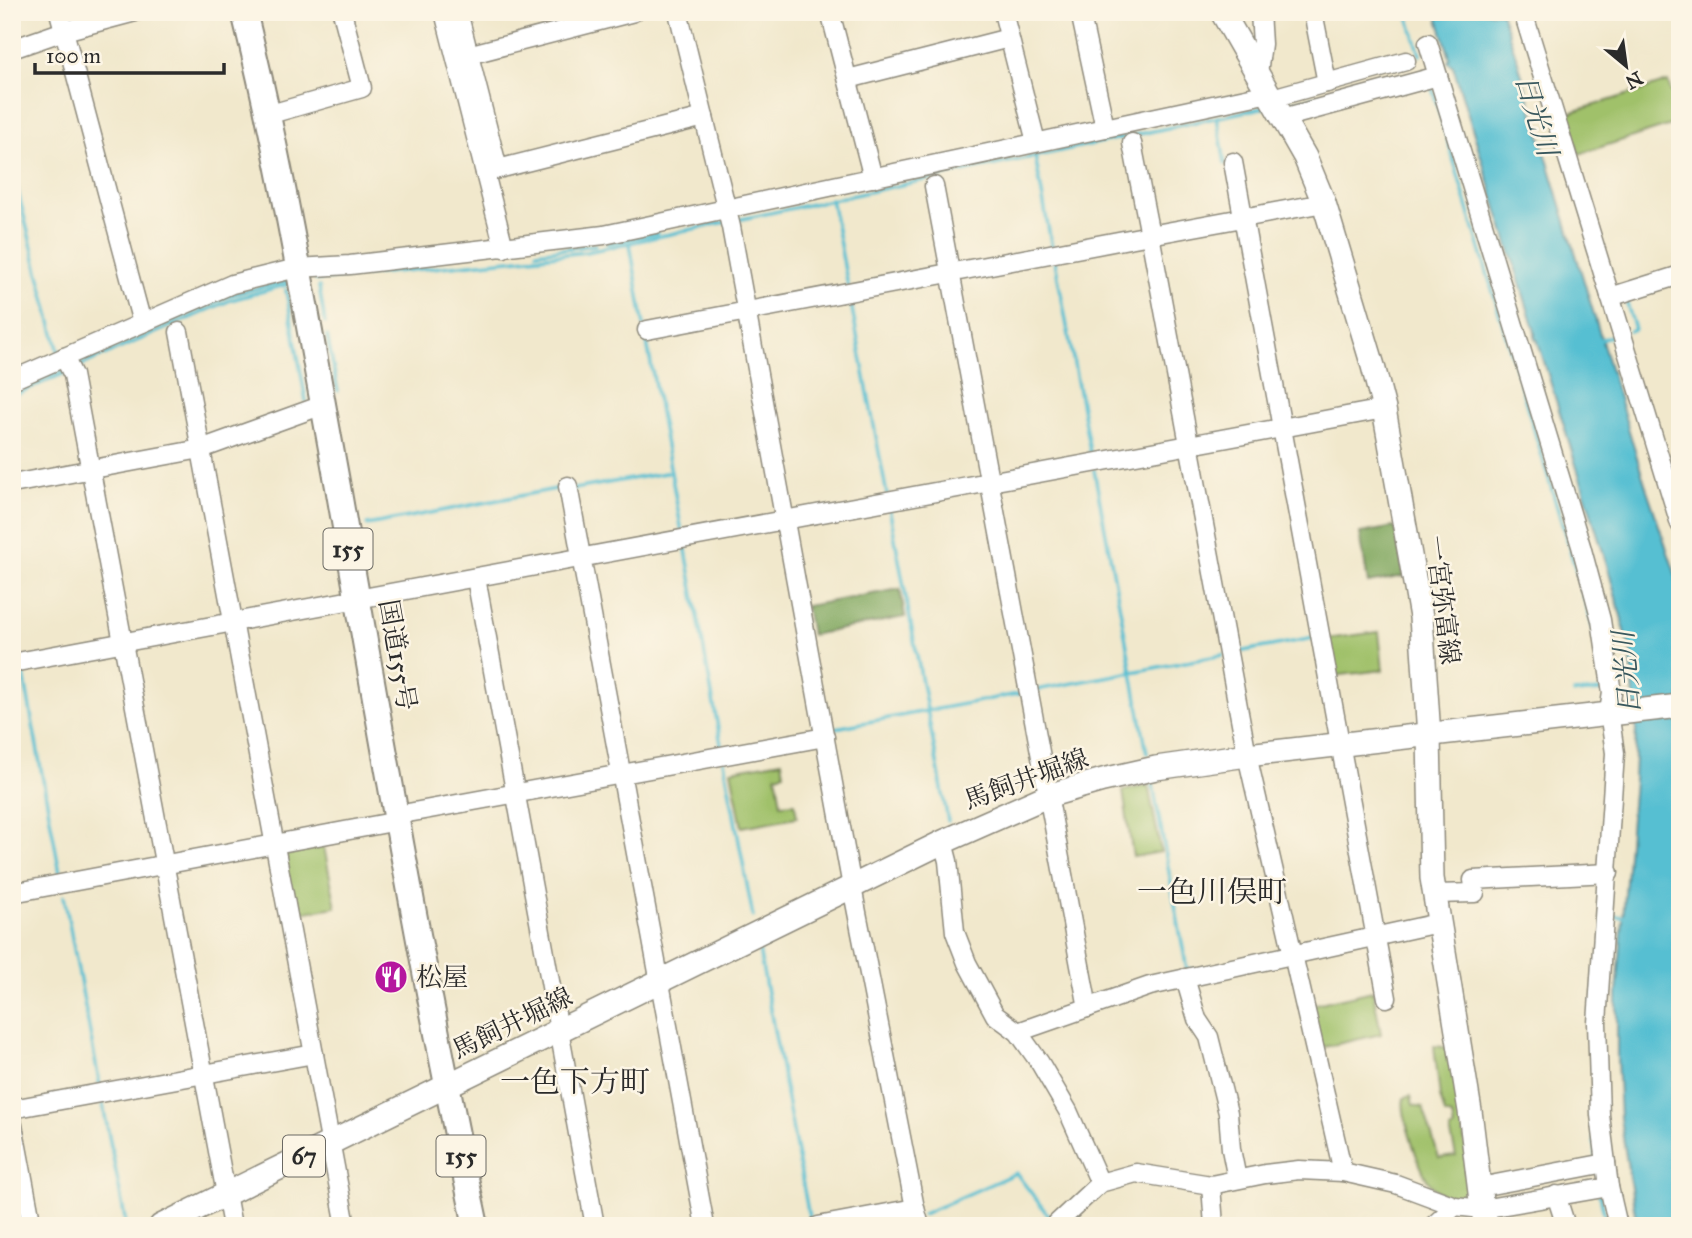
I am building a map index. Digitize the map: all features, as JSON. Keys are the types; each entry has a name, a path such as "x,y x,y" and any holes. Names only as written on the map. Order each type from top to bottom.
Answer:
{"highway":[{"name":"国道155号","path":"244,12 297,268 446,1086 476,1226"}],"main road":[{"name":"一宮弥富線","path":"1222,12 1305,157 1324,203 1384,409 1421,617 1429,736 1434,894 1483,1207"},
{"name":"馬飼井堀線","path":"446,1086 943,842 1047,796 1156,768 1247,755 1680,706"},
{"name":"67","path":"162,1226 446,1086"}],"street":[{"path":"59,12 142,323"},
{"path":"12,49 64,31 135,12"},
{"path":"267,114 362,88 342,12"},
{"path":"444,12 491,171"},
{"path":"457,12 468,55 504,248"},
{"path":"468,55 634,12"},
{"path":"678,12 729,216 852,887 920,1226"},
{"path":"830,12 873,178"},
{"path":"1003,12 1036,142"},
{"path":"1080,12 1105,128"},
{"path":"1260,12 1262,44 1271,95"},
{"path":"1313,12 1327,83"},
{"path":"1523,12 1680,524"},
{"path":"848,79 1009,38"},
{"path":"1428,43 1601,620 1612,693 1615,753 1598,1023 1600,1115 1608,1187 1618,1226"},
{"path":"12,380 68,364 142,323 232,284 297,268 350,265 604,236 729,216 873,178 1327,83 1406,61"},
{"path":"1271,95 1438,76"},
{"path":"491,171 704,117"},
{"path":"1132,144 1247,755 1343,1172"},
{"path":"1233,162 1387,998"},
{"path":"934,186 1088,1008"},
{"path":"647,330 1324,203"},
{"path":"1610,298 1680,275"},
{"path":"179,332 346,1226"},
{"path":"68,364 91,469 232,1226"},
{"path":"12,484 201,449 323,405"},
{"path":"12,663 1384,409"},
{"path":"568,486 705,1226"},
{"path":"476,579 595,1226"},
{"path":"12,893 274,844 515,794 825,737"},
{"path":"943,842 948,861 955,932 967,963 995,1015 1018,1031 1040,1063 1068,1111 1100,1183"},
{"path":"1434,894 1475,893 1474,880 1608,873"},
{"path":"1018,1031 1150,986 1376,934 1438,923"},
{"path":"1185,978 1197,1018 1209,1037 1228,1113 1237,1180"},
{"path":"12,1109 314,1054"},
{"path":"12,1120 32,1226"},
{"path":"1483,1207 1606,1163"},
{"path":"1054,1226 1100,1183 1136,1173 1211,1185 1299,1170 1343,1172 1395,1184 1455,1206 1483,1207 1608,1187"},
{"path":"1211,1185 1214,1226"},
{"path":"1556,1195 1566,1226"},
{"path":"1433,1226 1455,1206"},
{"path":"817,1226 915,1208"}],"green space":[{"path":"1668,82 1680,122 1579,154 1566,114"},
{"path":"1395,527 1404,576 1368,583 1360,533"},
{"path":"900,589 905,617 811,635 806,606"},
{"path":"1379,632 1383,670 1333,676 1326,639"},
{"path":"782,761 784,773 776,775 781,804 795,803 797,817 742,827 731,770"},
{"path":"1148,785 1161,852 1133,857 1123,791"},
{"path":"324,847 336,907 293,914 283,862 288,854"},
{"path":"1373,991 1381,1034 1320,1048 1311,1005"},
{"path":"1434,1046 1451,1048 1473,1199 1452,1198 1433,1187 1417,1158 1408,1130 1404,1098 1411,1096 1413,1105 1423,1107 1439,1158 1456,1156 1450,1130 1454,1128 1452,1116 1445,1114 1440,1097"}],"water":[{"path":"1436,12 1501,12 1680,596 1680,1226 1637,1226 1620,1118 1617,994 1636,729 1631,653 1607,565 1535,339 1453,66 1448,62 1450,58"}],"waterway":[{"path":"1407,12 1420,55"},
{"path":"1286,104 1363,87"},
{"name":"日光川","path":"1432,88 1594,631"},
{"path":"737,220 1266,107"},
{"path":"1217,117 1225,164"},
{"path":"1035,156 1052,248"},
{"path":"12,169 59,353"},
{"path":"831,199 848,286"},
{"path":"316,280 587,252 726,222"},
{"path":"607,243 657,233"},
{"path":"630,244 644,326"},
{"path":"537,252 595,245"},
{"path":"1055,261 1091,457"},
{"path":"75,363 230,295 289,280"},
{"path":"75,368 231,300 289,284"},
{"path":"319,287 325,323"},
{"path":"286,290 306,401"},
{"path":"850,298 887,495"},
{"path":"1629,299 1626,301 1635,329 1630,331"},
{"path":"327,336 338,391"},
{"path":"1597,341 1612,336"},
{"path":"646,337 682,532"},
{"path":"12,391 65,368"},
{"path":"12,396 65,373"},
{"path":"1094,470 1147,753"},
{"path":"574,489 671,472"},
{"path":"367,525 561,488"},
{"path":"889,507 948,821"},
{"path":"685,545 722,750"},
{"path":"12,614 20,656"},
{"path":"1233,653 1314,638"},
{"path":"1036,690 1223,655"},
{"path":"23,670 60,873"},
{"name":"日光川","path":"1574,693 1603,691 1602,687"},
{"path":"830,729 1023,693"},
{"path":"724,761 753,917"},
{"path":"1153,785 1187,970 1191,969"},
{"path":"64,896 100,1086"},
{"path":"1613,916 1625,917"},
{"path":"759,950 810,1222"},
{"path":"102,1100 126,1224"},
{"path":"1594,1137 1596,1161"},
{"path":"923,1214 1016,1173 1051,1219"},
{"path":"1599,1195 1607,1226"},
{"path":"1078,1216 1084,1226"}],"place":[{"name":"松屋","path":"391,977"}],"district":[{"name":"一色川俣町","path":"1212,892"},
{"name":"一色下方町","path":"575,1082"}]}
